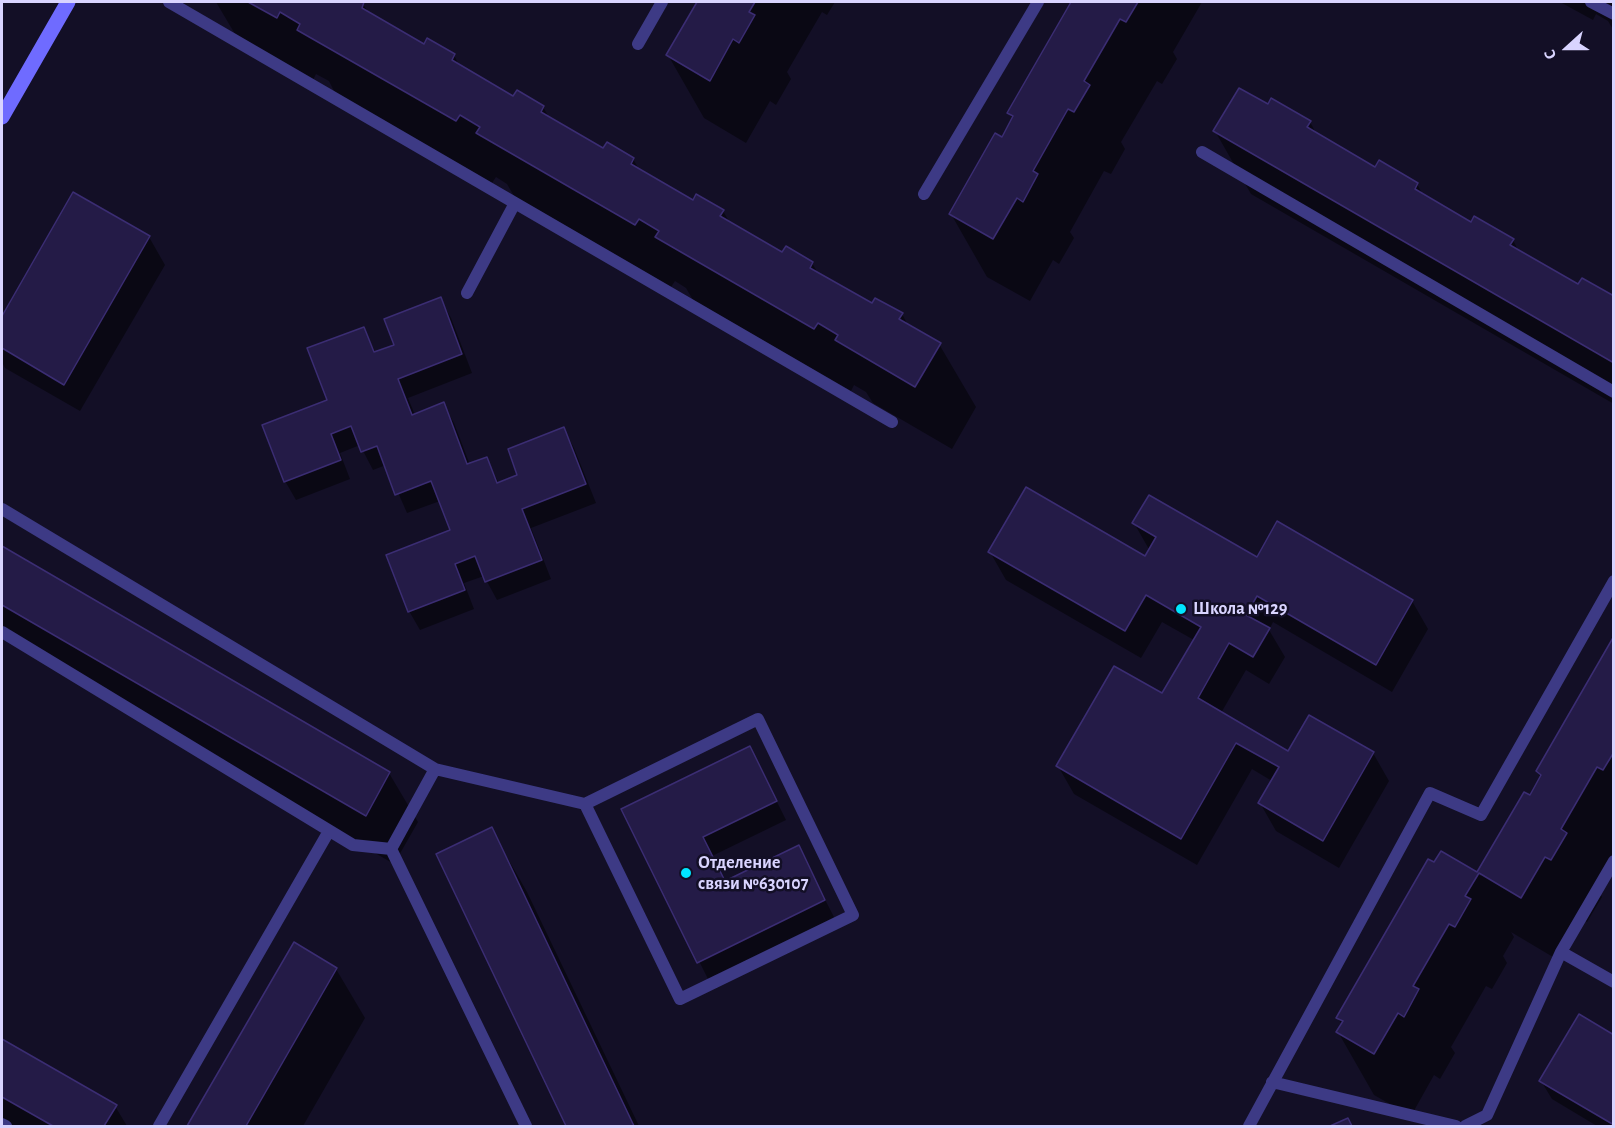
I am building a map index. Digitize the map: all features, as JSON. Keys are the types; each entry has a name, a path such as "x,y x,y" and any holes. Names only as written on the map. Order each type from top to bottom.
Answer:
{"street":[{"path":"2,117 68,2"}],"lane":[{"path":"169,2 892,422"},
{"path":"638,44 662,2"},
{"path":"924,195 1038,2"},
{"path":"1591,2 1614,14"},
{"path":"1202,152 1614,392"},
{"path":"467,293 515,203"},
{"path":"2,508 435,769 585,804 758,719 854,915 680,999 585,804"},
{"path":"1249,1126 1430,793 1481,815 1614,581"},
{"path":"2,632 353,846 392,849"},
{"path":"392,849 435,769"},
{"path":"159,1126 329,831"},
{"path":"392,849 526,1126"},
{"path":"1465,1126 1487,1115 1561,952 1614,861"},
{"path":"1561,952 1614,982"},
{"path":"1272,1082 1456,1126"},
{"path":"2,1124 6,1126"}],"building":[{"path":"248,2 364,2 362,8 424,44 427,38 455,54 452,60 513,96 517,90 544,106 541,112 603,148 607,142 634,158 631,164 693,200 696,194 724,210 720,216 782,252 786,246 813,262 810,268 872,303 875,298 903,313 899,319 941,343 915,387 835,340 838,335 818,323 814,329 655,237 659,231 639,219 635,225 476,133 480,127 460,115 456,121 297,30 300,24 280,12 277,18"},
{"path":"697,2 755,2 749,12 755,15 739,43 733,39 710,81 666,55"},
{"path":"1071,2 1138,2 1126,22 1120,19 1084,81 1090,85 1074,112 1068,109 1033,171 1038,174 1023,202 1017,198 993,239 949,214 995,133 1002,137 1013,116 1007,113"},
{"path":"1239,88 1268,104 1271,98 1311,121 1307,127 1375,167 1379,160 1418,183 1415,189 1471,222 1474,216 1514,239 1510,245 1578,284 1582,278 1614,296 1614,363 1213,131"},
{"path":"73,192 150,236 64,385 2,348 2,316"},
{"path":"441,297 462,354 398,379 412,415 444,402 467,464 487,457 497,483 517,475 508,449 564,427 586,484 522,509 542,560 485,582 475,556 455,564 465,590 408,612 386,555 450,530 431,481 395,495 377,446 361,452 351,426 331,434 341,460 284,482 262,425 327,400 307,348 364,327 374,352 394,345 384,319"},
{"path":"1026,487 1145,556 1156,537 1132,523 1149,495 1257,557 1277,521 1413,600 1376,665 1257,596 1246,615 1270,628 1253,657 1229,643 1198,698 1288,751 1309,715 1374,752 1323,841 1258,803 1279,767 1236,743 1181,839 1056,766 1114,666 1162,693 1201,627 1146,595 1125,631 988,552"},
{"path":"2,546 390,772 366,816 2,605"},
{"path":"1614,636 1614,752 1603,770 1597,767 1561,829 1567,833 1551,860 1545,857 1521,898 1479,873 1465,896 1471,899 1455,927 1449,924 1413,986 1419,989 1404,1017 1398,1013 1374,1054 1336,1032 1343,1021 1336,1018 1428,859 1434,862 1441,851 1477,872 1524,792 1530,795 1541,775 1536,771"},
{"path":"750,746 777,801 703,837 725,881 799,845 825,900 697,963 621,809"},
{"path":"492,827 634,1126 566,1126 436,854"},
{"path":"294,942 337,968 246,1126 187,1126"},
{"path":"1579,1014 1614,1035 1614,1125 1539,1081"},
{"path":"2,1039 117,1105 104,1126 53,1126 2,1097"},
{"path":"1348,1118 1352,1126 1330,1126"}],"place":[{"name":"Школа №129","path":"1181,609"},
{"name":"Отделение связи №630107","path":"686,873"}]}
